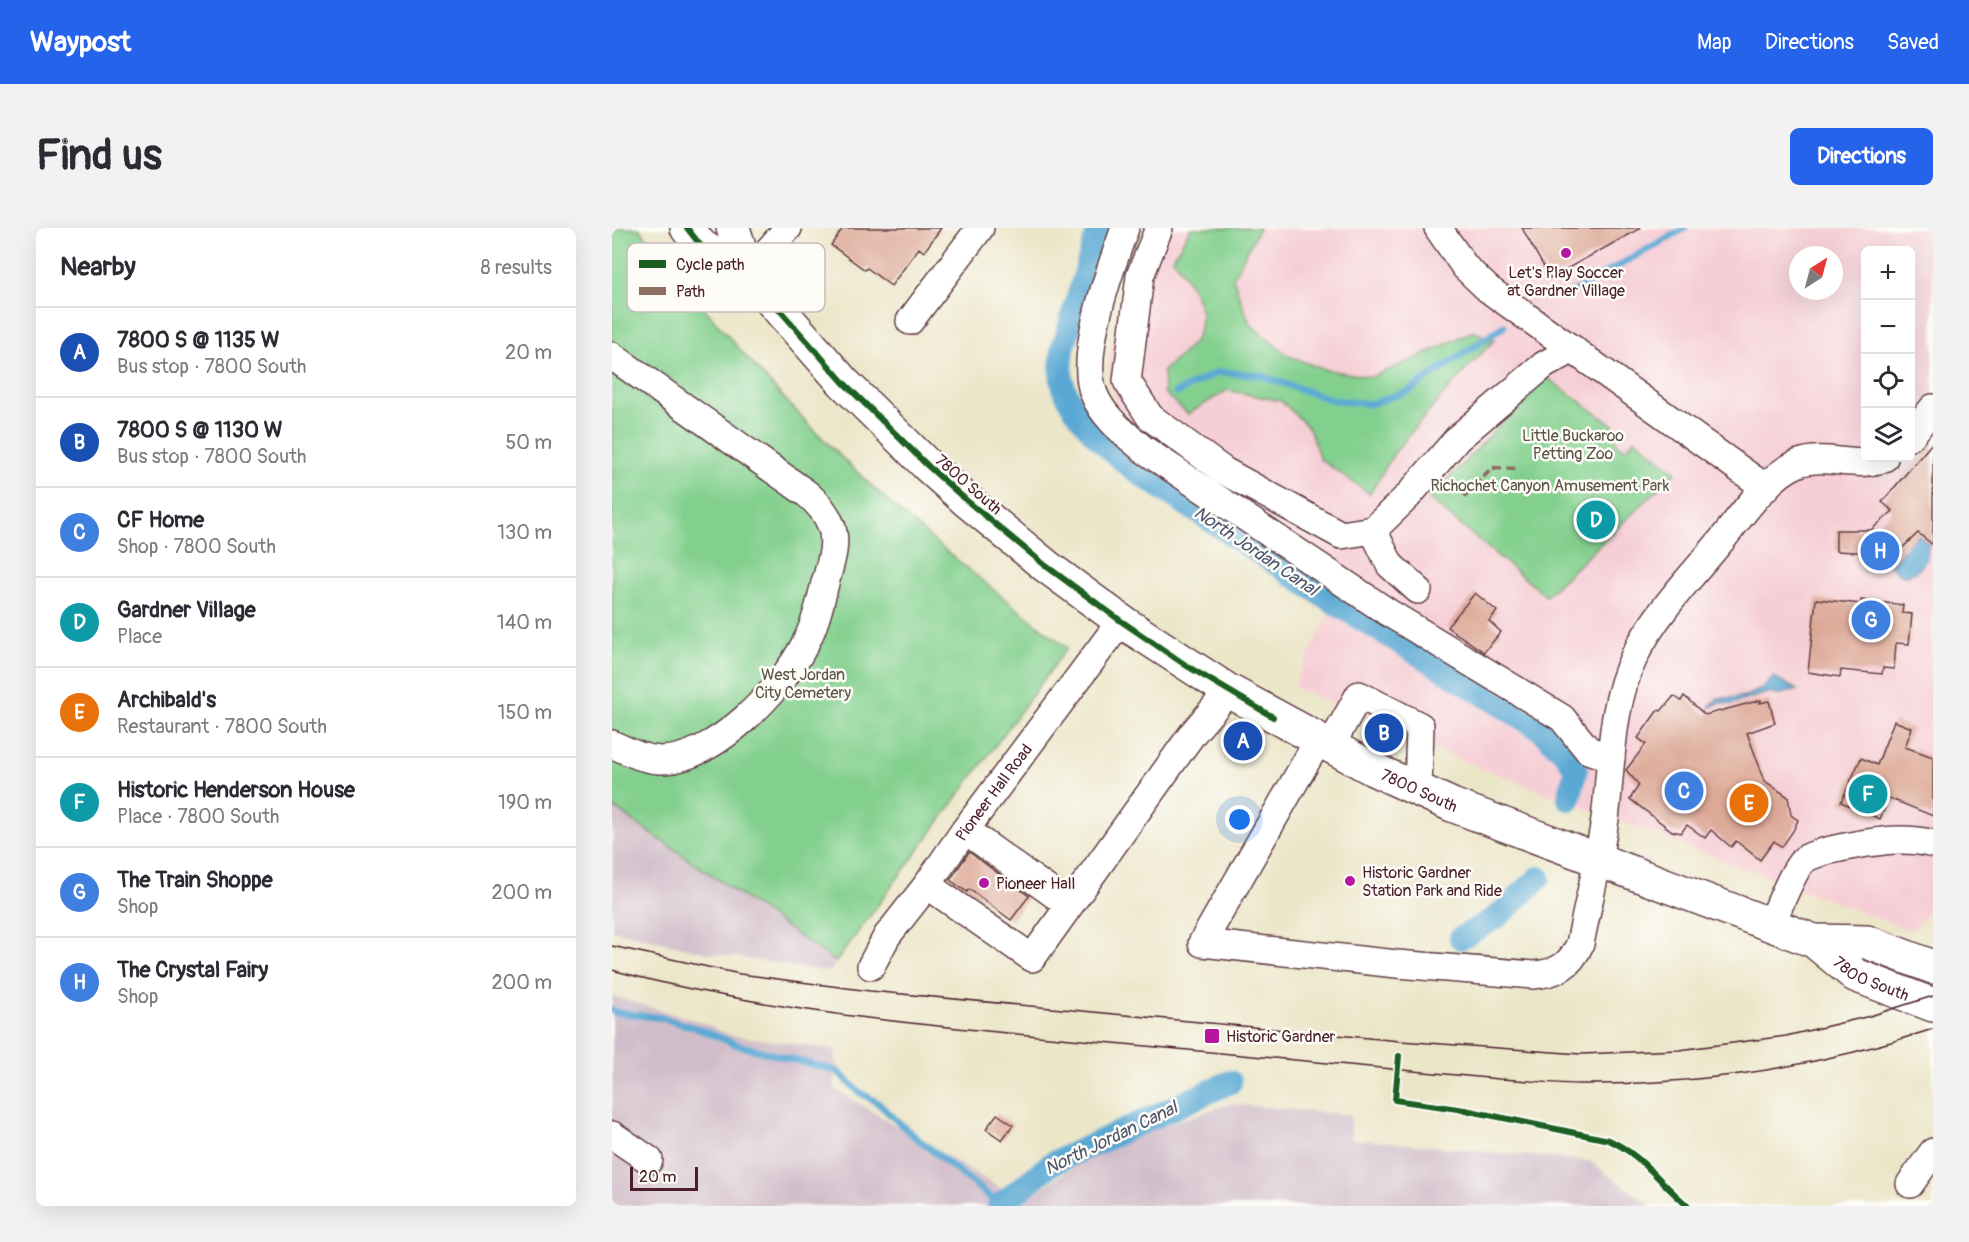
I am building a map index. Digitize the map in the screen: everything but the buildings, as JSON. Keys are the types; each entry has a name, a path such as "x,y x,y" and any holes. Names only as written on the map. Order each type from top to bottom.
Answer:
{"main road":[{"name":"7800 South","path":"687,228 699,243"},
{"name":"7800 South","path":"733,228 738,243"},
{"name":"7800 South","path":"781,312 843,382 928,466 1009,537 1121,621 1228,691 1324,744 1452,806 1814,941 1855,975 1933,1005"},
{"name":"7800 South","path":"1814,941 1867,942 1933,967"}],"street":[{"path":"775,243 788,228"},
{"path":"910,321 980,228"},
{"path":"1125,228 1092,337 1090,377 1093,392 1107,417 1143,448 1389,613 1562,718 1588,750 1611,758"},
{"path":"1159,228 1140,276 1127,381 1150,417 1224,471 1341,535 1373,530 1408,496 1458,438 1544,365 1573,349"},
{"path":"1438,228 1455,255 1476,279 1766,488"},
{"path":"612,356 806,493 826,514 832,526 834,550 816,619 805,644 787,673 748,715 708,744 673,758 660,760 644,758 612,744"},
{"path":"1915,432 1933,408"},
{"path":"1418,790 1420,726 1359,695 1324,744 1202,943 1397,964 1534,975 1548,974 1563,968 1570,962 1580,944 1604,822 1622,688 1642,642 1659,617 1777,477 1799,463 1819,460 1861,462"},
{"path":"1373,530 1390,565 1418,590"},
{"name":"Pioneer Hall Road","path":"871,966 887,936 1121,621"},
{"path":"927,885 1032,958 1192,734 1228,691"},
{"path":"965,830 1069,905"},
{"path":"1771,925 1791,881 1804,860 1825,852 1876,842 1900,840 1933,844"},
{"path":"612,1135 650,1160"},
{"path":"1910,1184 1933,1152"}],"shaded area":[{"path":"1149,228 1933,228 1933,907 1912,931 1427,747 1293,686 1345,582 1145,438 1117,406 1108,371 1114,327 1136,259"},
{"path":"612,806 836,962 830,972 703,952 612,930"},
{"path":"612,996 701,1022 730,1035 836,1050 835,1089 1021,1201 1093,1155 1160,1127 1230,1104 1351,1115 1351,1139 1589,1161 1651,1206 612,1206"}],"green space":[{"name":"West Jordan City Cemetery","path":"612,228 639,228 651,243 627,243 627,312 707,312 762,375 863,478 918,528 1067,648 836,962 612,806"},
{"path":"1191,228 1259,228 1233,278 1250,324 1287,355 1322,369 1371,377 1473,331 1494,340 1448,389 1394,453 1370,494 1320,459 1309,428 1281,401 1227,390 1188,414 1164,393 1163,371 1193,342 1200,327 1200,306 1191,286 1173,258"},
{"name":"Richochet Canyon Amusement Park","path":"1546,377 1614,426 1617,444 1626,449 1635,439 1676,472 1546,596 1429,499"}],"water":[{"path":"1918,535 1929,544 1925,561 1915,572 1903,576 1889,565"},
{"path":"1774,677 1797,690 1777,695 1768,693 1732,704 1720,703 1708,708 1718,698 1749,695"}],"waterway":[{"name":"North Jordan Canal","path":"1099,228 1063,348 1062,381 1066,394 1082,419 1103,443 1136,471 1329,599 1540,729 1566,754 1576,769 1569,799"},
{"path":"1574,291 1685,228"},
{"path":"1176,393 1218,372 1259,375 1333,400 1370,404 1409,391 1504,326"},
{"name":"North Jordan Canal","path":"1461,938 1497,917 1539,878"},
{"path":"612,1010 662,1018 696,1028 738,1045 837,1071 859,1092 878,1103 908,1131 1000,1205"},
{"name":"North Jordan Canal","path":"999,1206 1051,1164 1230,1082"}],"tram line":[{"path":"612,946 740,974 870,991 1400,1041 1581,1054 1679,1050 1786,1036 1870,1016 1933,996"},
{"path":"612,970 723,996 891,1021 1571,1084 1671,1081 1759,1071 1847,1054 1933,1029"}],"marked path":[{"path":"1464,496 1492,468 1516,469"}],"cycle path":[{"path":"687,228 699,243"},
{"path":"781,312 843,382 928,466 1046,566 1187,666 1273,717"},
{"path":"1399,1056 1395,1100 1465,1110 1609,1140 1621,1146 1641,1162 1688,1206"}],"place":[{"name":"Let's Play Soccer at Gardner Village","path":"1566,253"},
{"name":"Gardner Village","path":"1596,520"},
{"name":"The Crystal Fairy","path":"1880,551"},
{"name":"The Train Shoppe","path":"1871,620"},
{"name":"7800 S @ 1130 W","path":"1384,733"},
{"name":"7800 S @ 1135 W","path":"1243,741"},
{"name":"CF Home","path":"1684,791"},
{"name":"Historic Henderson House","path":"1868,794"},
{"name":"Archibald's","path":"1749,803"},
{"name":"Historic Gardner Station Park and Ride","path":"1350,881"},
{"name":"Pioneer Hall","path":"984,883"},
{"name":"Historic Gardner","path":"1212,1036"}],"park label":[{"name":"Little Buckaroo Petting Zoo","path":"1573,444"}]}
